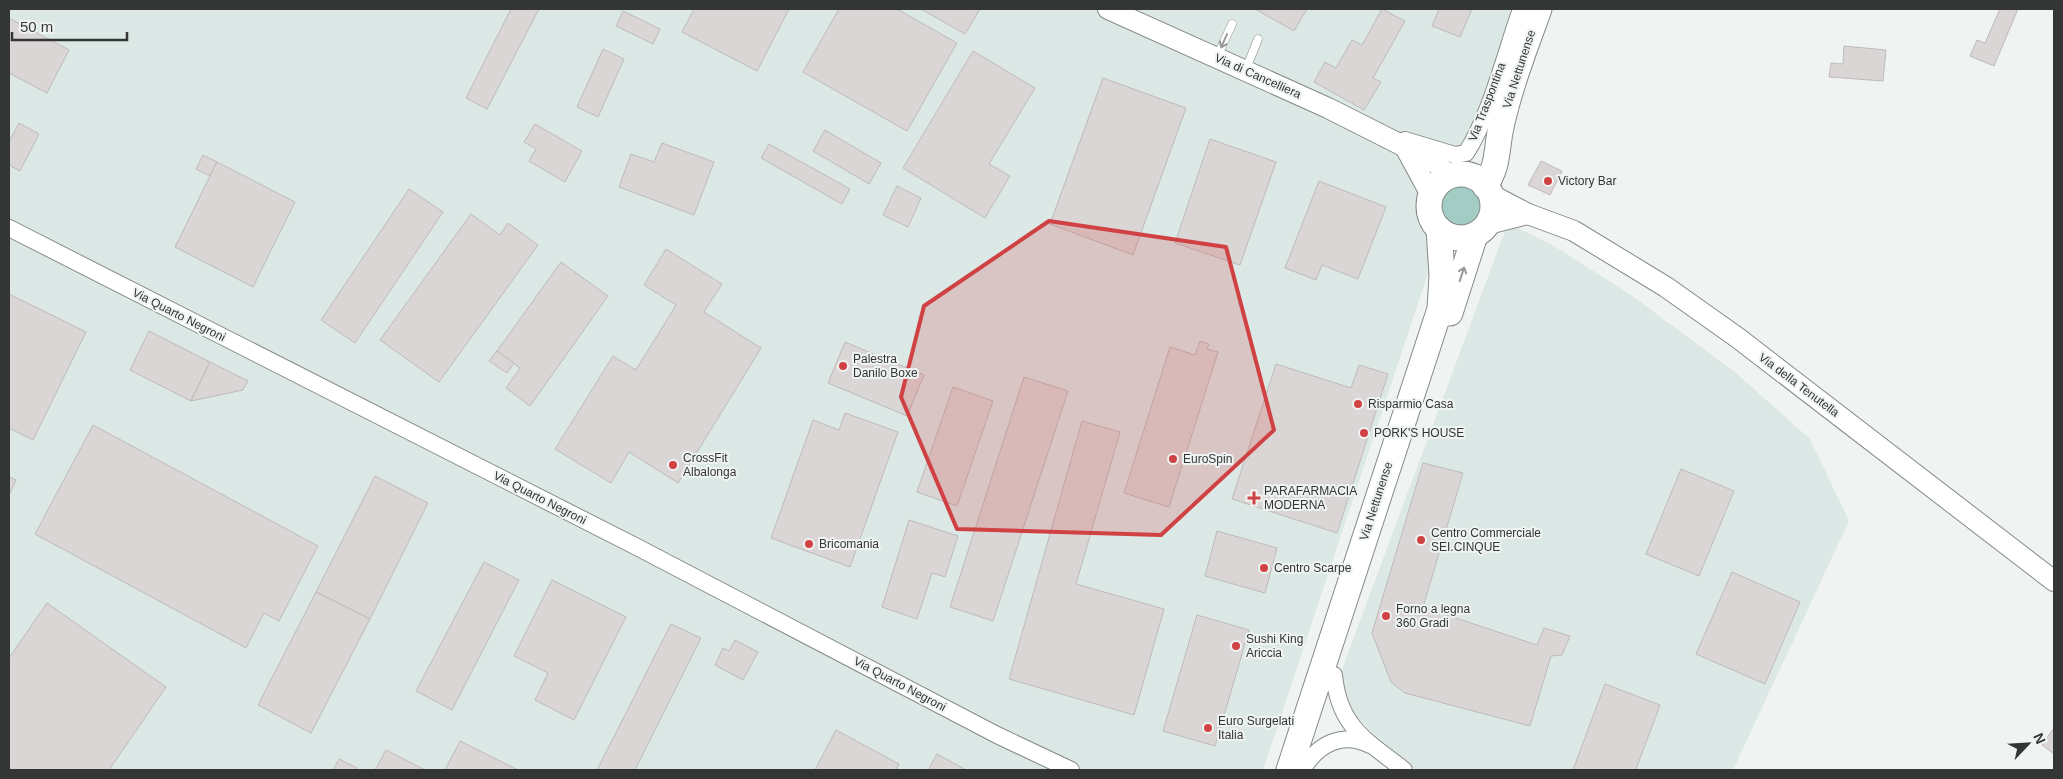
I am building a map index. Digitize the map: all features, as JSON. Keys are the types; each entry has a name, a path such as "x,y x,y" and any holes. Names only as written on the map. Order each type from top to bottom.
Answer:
{"main road":[{"name":"Via Nettunense","path":"1299,769 1334,675 1482,229 1492,209 1487,190 1496,164 1500,129 1519,61 1539,9"},
{"name":"Via Nettunense","path":"1299,769 1440,309 1442,275 1439,229 1430,213 1431,195 1438,184 1456,175 1482,156 1500,129"},
{"path":"1456,175 1478,180 1487,190"},
{"path":"1439,229 1456,238 1482,229"}],"street":[{"name":"Via di Cancelliera","path":"1108,9 1328,108 1433,161 1456,175"},
{"name":"Via Traspontina","path":"1401,145 1404,140 1455,155 1466,153 1474,141 1521,9"},
{"path":"1401,145 1431,195"},
{"name":"Via della Tenutella","path":"1487,190 1528,214 1574,231 1689,303 1744,343 2054,581"},
{"path":"1482,229 1528,214"},
{"name":"Via Quarto Negroni","path":"9,228 626,542 997,735 1071,770"},
{"path":"1334,675 1336,695 1343,714 1354,728 1404,770"},
{"path":"1299,769 1318,750 1337,740 1354,739 1376,748"}],"lane":[{"path":"1217,58 1232,24"},
{"path":"1245,71 1258,39"}],"highlighted area":[{"path":"1049,221 1226,247 1274,430 1161,535 957,529 901,397 924,306"}],"shaded area":[{"path":"9,9 1511,9 1455,192 1263,770 9,770"},
{"path":"1508,223 1554,246 1631,295 1736,373 1810,439 1849,521 1733,770 1416,770 1376,736 1346,706 1341,672"}],"green space":[{"path":"1462,184 1475,188 1481,194 1485,207 1481,220 1475,226 1462,230 1449,226 1443,220 1439,207 1443,194 1449,188"}],"building":[{"path":"511,9 539,9 487,109 466,98"},
{"path":"694,9 789,9 757,71 682,32"},
{"path":"839,9 897,9 957,43 907,131 803,72"},
{"path":"921,9 980,9 965,34"},
{"path":"1255,9 1307,9 1294,31"},
{"path":"1382,9 1405,21 1373,78 1381,82 1364,110 1314,82 1325,62 1336,68 1352,40 1362,45"},
{"path":"1439,9 1472,9 1460,37 1432,26"},
{"path":"2000,9 2018,9 1994,66 1970,56 1977,40 1985,43"},
{"path":"623,11 660,29 653,44 616,26"},
{"path":"9,18 69,50 47,93 9,73"},
{"path":"1844,46 1886,50 1883,81 1829,77 1831,63 1843,64"},
{"path":"603,49 624,59 598,117 577,107"},
{"path":"973,51 1035,88 989,164 1010,176 985,218 903,168"},
{"path":"1103,78 1186,108 1133,255 1050,224"},
{"path":"19,123 39,134 20,171 9,165 9,142"},
{"path":"535,124 582,151 565,182 529,161 536,149 524,142"},
{"path":"825,130 881,163 869,184 813,151"},
{"path":"1210,139 1276,162 1240,265 1175,243"},
{"path":"662,143 714,162 694,215 619,187 631,154 654,162"},
{"path":"769,144 850,189 842,204 761,158"},
{"path":"203,155 217,162 210,176 196,169"},
{"path":"1541,161 1562,171 1550,195 1528,185"},
{"path":"217,162 295,202 253,287 175,247"},
{"path":"1319,181 1386,207 1358,279 1322,265 1316,280 1285,268"},
{"path":"897,186 921,198 908,227 883,215"},
{"path":"409,189 443,212 355,343 321,320"},
{"path":"471,214 500,235 508,223 538,245 439,382 380,340"},
{"path":"666,249 722,284 704,312 761,348 678,483 629,452 611,483 555,449 613,356 636,370 676,305 644,285"},
{"path":"561,262 608,296 530,406 506,388 520,368 497,351"},
{"path":"9,294 86,332 33,440 9,428"},
{"path":"149,331 210,362 191,401 130,370"},
{"path":"1200,341 1209,344 1207,349 1218,352 1169,507 1124,493 1170,347 1195,355"},
{"path":"845,342 924,375 907,416 828,383"},
{"path":"497,351 514,363 507,373 489,361"},
{"path":"210,362 248,381 243,390 191,401"},
{"path":"1276,364 1351,388 1359,365 1388,374 1337,533 1232,499"},
{"path":"1024,377 1068,391 993,621 950,607"},
{"path":"953,387 993,401 957,506 917,492"},
{"path":"845,413 898,432 850,567 771,538 813,420 839,430"},
{"path":"1082,421 1120,432 1076,584 1164,609 1134,715 1009,679"},
{"path":"93,425 318,546 279,621 264,613 246,648 35,534"},
{"name":"Centro Commerciale SEI.CINQUE","path":"1423,463 1463,473 1423,607 1537,645 1544,628 1570,636 1562,655 1551,656 1530,726 1405,693 1391,682 1372,633"},
{"path":"1681,469 1734,491 1699,576 1646,554"},
{"path":"375,476 428,503 370,619 316,592"},
{"path":"9,477 16,480 9,495"},
{"path":"909,520 958,536 945,577 932,573 917,619 882,607"},
{"path":"1217,531 1277,548 1265,593 1205,576"},
{"path":"484,562 519,580 452,710 416,691"},
{"path":"1732,572 1800,602 1765,684 1696,654"},
{"path":"552,580 626,617 574,720 535,700 548,673 514,656"},
{"path":"316,592 370,619 311,733 258,705"},
{"path":"47,603 166,687 109,770 9,770 9,658"},
{"path":"1197,615 1249,630 1215,746 1163,731"},
{"path":"671,624 701,638 635,770 597,770"},
{"path":"735,640 758,652 743,680 715,665 723,648 729,651"},
{"path":"1605,684 1660,705 1636,769 1640,770 1573,770"},
{"path":"2054,728 2054,754 2042,745"},
{"path":"836,730 899,764 896,770 815,770"},
{"path":"460,741 518,770 445,770"},
{"path":"386,750 425,770 375,770"},
{"path":"937,754 966,770 928,770"},
{"path":"339,759 357,768 355,770 333,770"}],"place":[{"name":"Victory Bar","path":"1548,181"},
{"name":"Palestra Danilo Boxe","path":"843,366"},
{"name":"Risparmio Casa","path":"1358,404"},
{"name":"PORK'S HOUSE","path":"1364,433"},
{"name":"EuroSpin","path":"1173,459"},
{"name":"CrossFit Albalonga","path":"673,465"},
{"name":"PARAFARMACIA MODERNA","path":"1254,498"},
{"name":"Centro Commerciale SEI.CINQUE","path":"1421,540"},
{"name":"Bricomania","path":"809,544"},
{"name":"Centro Scarpe","path":"1264,568"},
{"name":"Forno a legna 360 Gradi","path":"1386,616"},
{"name":"Sushi King Ariccia","path":"1236,646"},
{"name":"Euro Surgelati Italia","path":"1208,728"}]}
